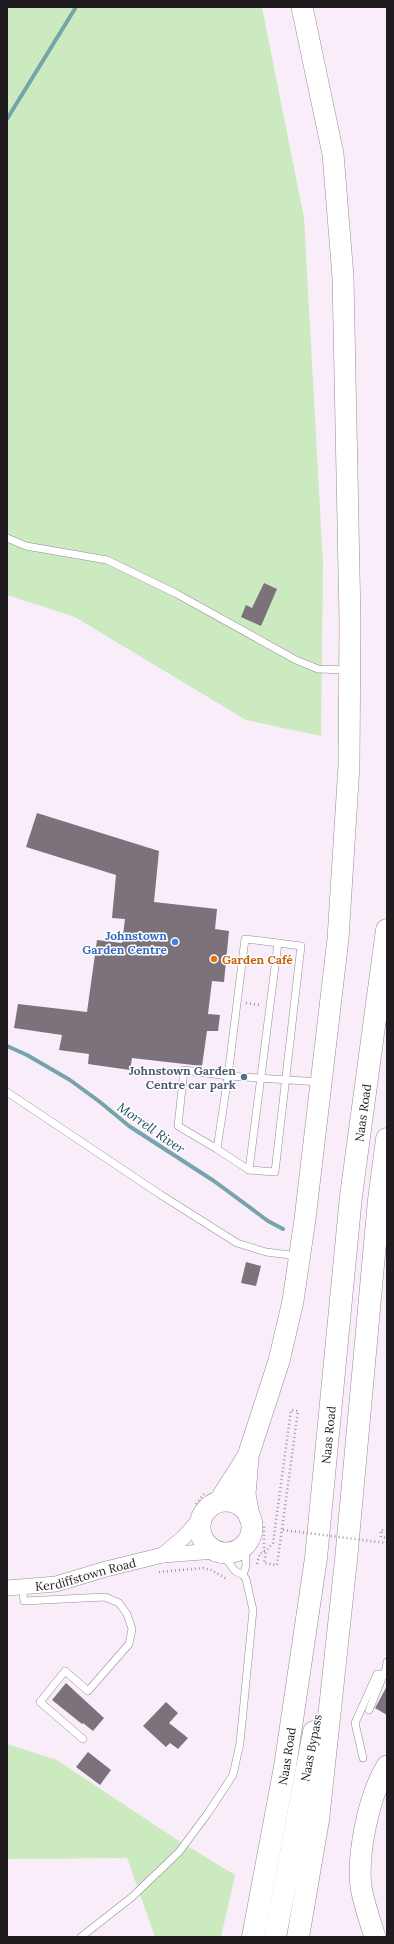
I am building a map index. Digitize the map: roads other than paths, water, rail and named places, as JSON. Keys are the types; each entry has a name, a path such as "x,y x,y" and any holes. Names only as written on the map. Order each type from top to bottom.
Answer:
{"highway":[{"name":"Naas Road","path":"253,1937 285,1767 316,1558 351,1196 387,930"},
{"path":"298,1937 318,1820 346,1560 379,1200 387,1139"},
{"name":"Naas Bypass","path":"275,1937 346,1560"}],"street":[{"path":"257,1518 245,1494 248,1456 278,1360 293,1302 322,1082 338,938 349,766 350,613 343,277 333,154 302,7"},
{"path":"163,1555 184,1537 198,1512 207,1510 213,1496 248,1456"},
{"path":"213,1496 240,1506 257,1518"},
{"path":"198,1512 202,1536 210,1548 218,1552 258,1549 251,1531 257,1518"},
{"name":"Kerdiffstown Road","path":"7,1588 56,1584 106,1569 163,1555 218,1552"},
{"path":"375,1937 361,1887 361,1860 372,1798 387,1766"}],"lane":[{"path":"7,538 26,546 107,560 177,594 296,660 318,669 349,670"},
{"path":"217,1149 228,1076 244,939 301,946 286,1080 275,1172 249,1170 178,1126 184,1070 228,1076 286,1080 322,1082"},
{"path":"249,1170 278,943"},
{"path":"7,1092 161,1196 237,1243 266,1252 299,1256"},
{"path":"243,1575 246,1566 258,1549"},
{"path":"81,1937 132,1897 179,1852 208,1813 233,1775 240,1743 253,1610 249,1585 243,1575 235,1571 218,1552"},
{"path":"22,1586 24,1601 106,1597 119,1603 127,1614 132,1629 129,1644 88,1692 65,1671 40,1702 83,1739"},
{"path":"369,1710 384,1674 387,1662"},
{"path":"364,1758 355,1724 377,1674 384,1674"}],"waterway":[{"path":"7,119 76,7"},
{"name":"Morrell River","path":"7,1046 27,1055 70,1080 129,1126 214,1181 268,1221 283,1229"}],"place":[{"name":"Johnstown Garden Centre","path":"175,942"},
{"name":"Garden Café","path":"214,959"},
{"name":"Johnstown Garden Centre car park","path":"244,1077"}]}
